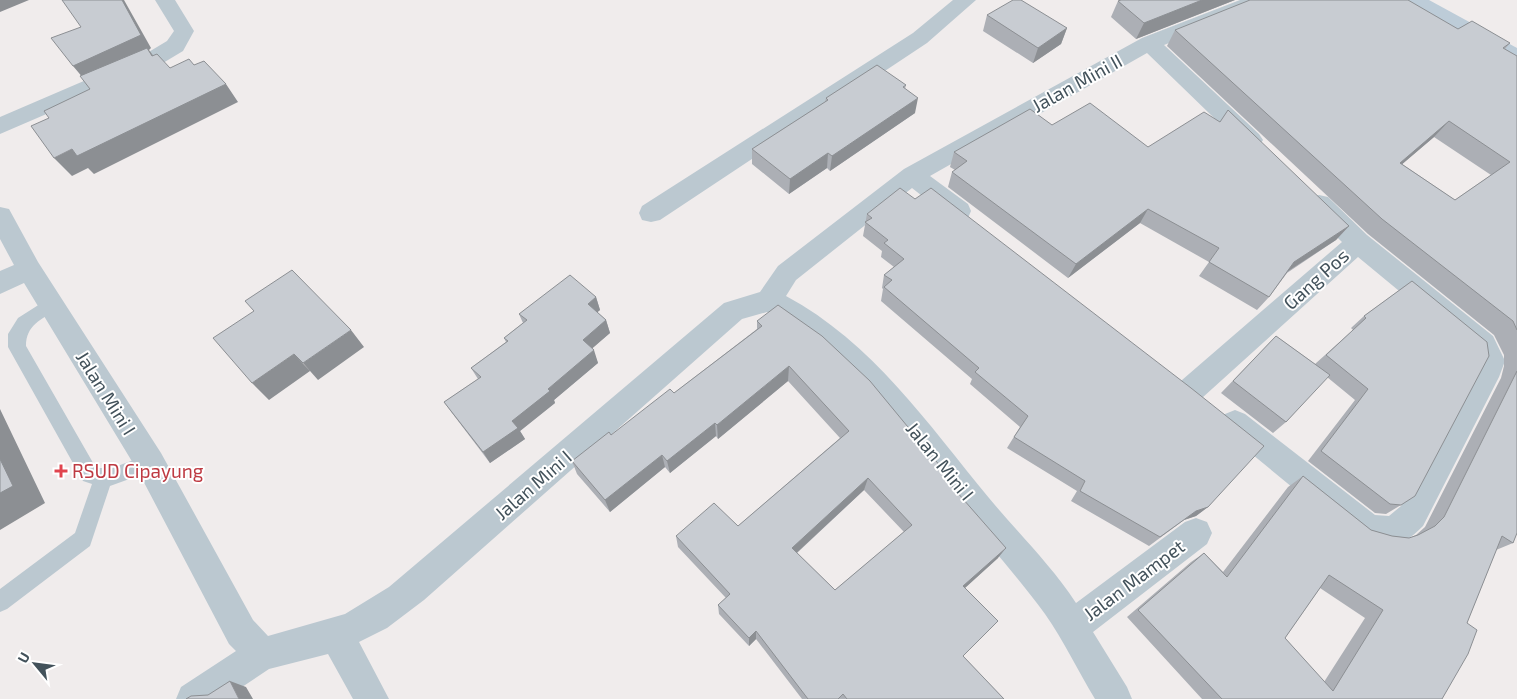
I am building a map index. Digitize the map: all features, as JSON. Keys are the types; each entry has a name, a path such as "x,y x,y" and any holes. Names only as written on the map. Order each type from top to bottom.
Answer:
{"main road":[{"path":"1414,0 1517,57"}],"street":[{"path":"0,126 150,61 175,46 184,31 165,0"},
{"path":"651,213 920,38 966,0"},
{"name":"Jalan Mini II","path":"769,300 787,273 912,175 1149,43 1259,0"},
{"path":"1149,43 1264,152"},
{"path":"912,175 982,229"},
{"name":"Gang Pos","path":"1192,390 1358,242 1300,187"},
{"name":"Jalan Mini I","path":"0,216 29,269 150,463 241,632 262,654 335,634 361,624 387,609 413,589 733,311 769,300 812,326 841,349 873,381 1026,563 1072,627 1107,695"},
{"path":"1169,372 1365,527 1378,532 1391,532 1402,527 1412,516 1491,361 1483,344 1358,242"},
{"path":"0,282 29,269"},
{"name":"Jalan Mampet","path":"1072,627 1196,533"},
{"path":"335,634 372,699"},
{"path":"193,699 262,654"}],"lane":[{"path":"52,304 24,323 17,334 17,347 90,475 103,479 150,463"},
{"path":"0,602 83,539 103,479"}],"building":[{"path":"62,0 122,0 141,35 73,66 51,38 81,27"},
{"path":"1013,0 1021,0 1067,28 1038,48 987,15"},
{"path":"1202,0 1144,23 1118,1"},
{"path":"1250,0 1408,0 1458,29 1472,21 1510,43 1503,48 1517,56 1517,330 1513,321 1382,219 1175,30","holes":["1449,121 1510,162 1455,200 1400,163"]},
{"path":"147,48 152,56 157,54 170,68 189,59 194,65 204,61 226,84 77,156 72,149 54,158 31,126 49,118 44,111 90,89 80,76"},
{"path":"877,65 906,85 903,87 918,98 832,156 828,153 790,179 752,149 828,100 826,98"},
{"path":"1090,103 1148,147 1204,112 1220,122 1228,110 1349,226 1294,262 1269,297 1209,262 1219,248 1148,209 1076,264 952,172 967,161 954,152 1030,109 1052,125"},
{"path":"900,188 915,199 931,188 1264,446 1208,507 1196,511 1160,537 1080,491 1085,481 1014,437 1028,416 975,372 979,368 884,287 892,280 884,275 904,259 884,243 888,240 865,222 872,218 867,214"},
{"path":"292,270 351,330 303,363 294,354 252,383 213,338 254,311 245,301"},
{"path":"570,275 596,297 588,304 606,320 583,340 594,350 548,389 550,391 512,421 518,428 483,452 444,402 481,377 471,368 508,341 504,338 527,320 519,314"},
{"path":"1412,281 1487,342 1489,356 1415,496 1401,505 1390,504 1321,451 1368,389 1326,355 1366,318 1364,316"},
{"path":"778,305 822,336 870,381 952,481 949,483 1006,548 963,586 998,621 963,656 1004,699 847,699 843,694 838,699 808,699 756,631 749,638 718,605 730,594 676,536 714,503 738,526 849,431 789,366 717,425 715,423 667,461 662,455 605,500 572,461 609,432 611,435 670,389 674,393 762,326 757,321","holes":["868,478 912,525 835,590 792,548"]},
{"path":"1276,336 1330,375 1286,422 1233,381"},
{"path":"1517,371 1517,533 1513,543 1502,536 1467,623 1477,630 1468,654 1442,699 1222,699 1138,610 1204,553 1227,577 1303,476 1371,530 1392,536 1409,538 1435,526 1444,517","holes":["1329,575 1383,610 1333,691 1285,638"]},
{"path":"0,459 13,486 0,493"},
{"path":"230,681 239,699 186,699 191,696 208,695"}],"place":[{"name":"RSUD Cipayung","path":"61,471"}]}
